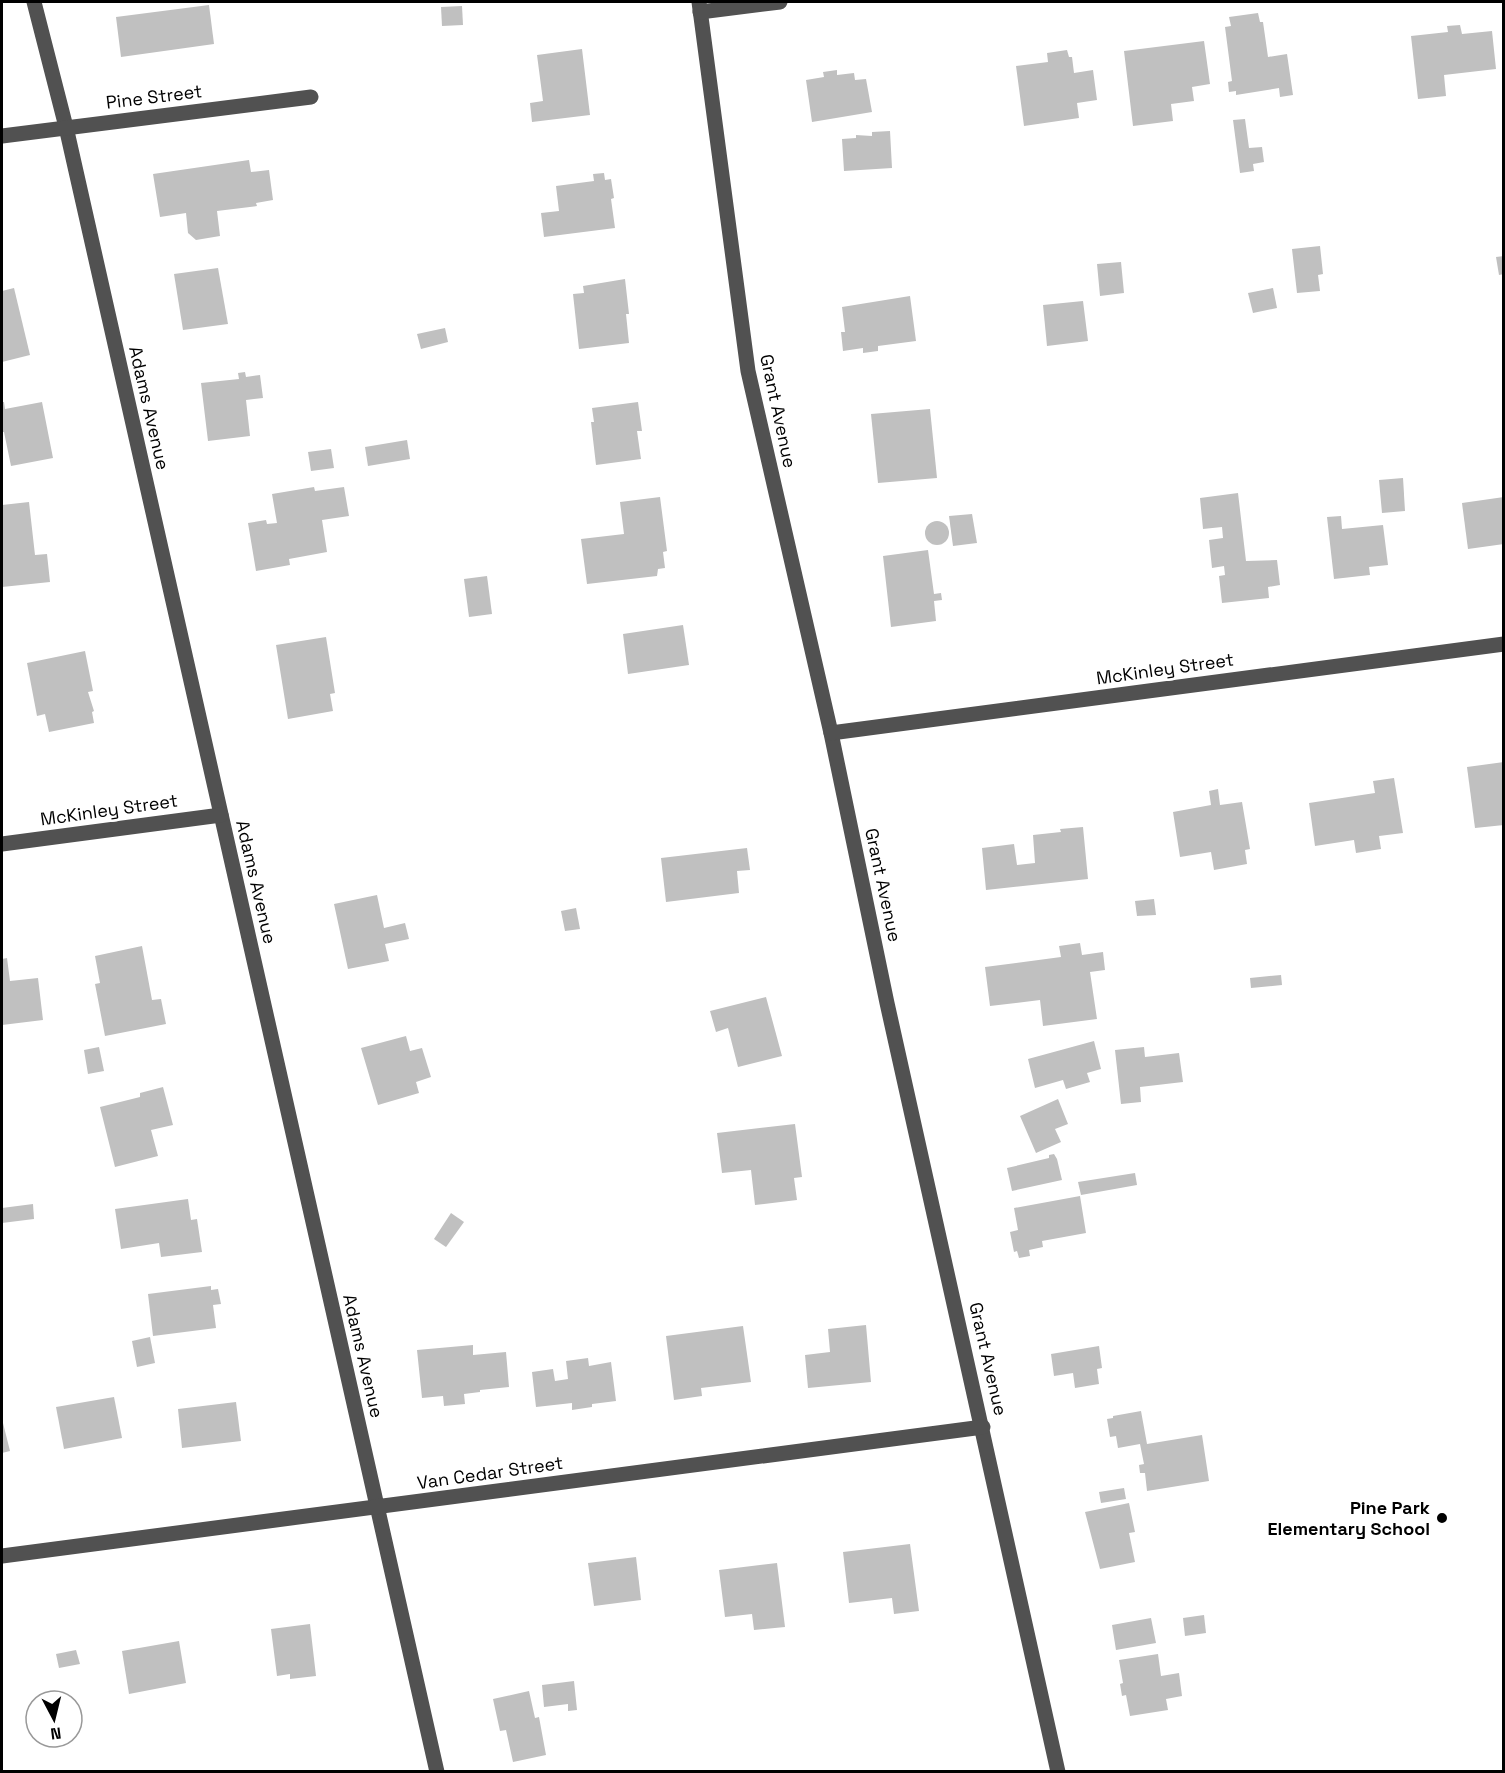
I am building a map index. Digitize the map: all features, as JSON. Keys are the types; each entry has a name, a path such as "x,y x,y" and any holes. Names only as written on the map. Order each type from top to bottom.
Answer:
{"street":[{"name":"Adams Avenue","path":"34,2 66,127 436,1772"},
{"path":"700,7 780,2"},
{"name":"Grant Avenue","path":"700,7 748,371 831,733 887,1003 1058,1772"},
{"name":"Pine Street","path":"2,136 311,97"},
{"name":"McKinley Street","path":"831,733 1503,644"},
{"name":"McKinley Street","path":"2,844 221,814"},
{"name":"Van Cedar Street","path":"2,1556 983,1427"}],"building":[{"path":"209,5 214,44 121,57 116,17"},
{"path":"462,6 463,25 442,26 441,7"},
{"path":"1258,13 1260,22 1263,22 1268,57 1287,54 1293,95 1280,97 1279,88 1236,95 1236,91 1229,92 1228,82 1232,81 1225,27 1231,26 1229,17"},
{"path":"1460,25 1462,34 1492,31 1496,69 1444,75 1446,96 1418,99 1411,36 1448,32 1447,26"},
{"path":"1204,41 1210,84 1192,87 1194,101 1171,104 1173,121 1133,126 1124,51"},
{"path":"582,49 590,115 532,122 530,103 543,101 537,55"},
{"path":"1067,50 1069,57 1072,57 1074,73 1093,70 1097,100 1077,103 1079,118 1024,126 1016,66 1048,62 1047,53"},
{"path":"837,70 837,75 854,73 855,80 866,79 872,112 812,122 806,80 824,77 823,72"},
{"path":"1245,119 1249,148 1262,147 1264,162 1253,164 1254,171 1240,173 1233,120"},
{"path":"890,131 892,168 844,171 842,139 856,138 856,135 872,136 872,132"},
{"path":"249,160 251,172 269,170 273,200 256,203 257,206 217,211 220,236 196,240 188,233 186,213 160,217 153,174"},
{"path":"604,173 605,180 611,179 615,228 544,237 541,213 559,211 556,186 594,181 593,174"},
{"path":"1320,246 1323,274 1318,275 1320,291 1297,293 1292,249"},
{"path":"1504,256 1504,274 1499,275 1496,257"},
{"path":"1121,262 1124,293 1100,296 1097,264"},
{"path":"218,268 228,324 183,330 174,274"},
{"path":"625,279 629,314 626,314 629,343 579,349 573,294 584,293 583,286"},
{"path":"14,288 30,355 2,362 2,291"},
{"path":"1273,288 1277,308 1253,313 1248,293"},
{"path":"910,296 916,341 878,346 878,351 863,353 863,348 843,351 841,332 845,332 842,307"},
{"path":"1083,301 1088,341 1047,346 1043,305"},
{"path":"445,328 448,342 421,349 417,334"},
{"path":"245,372 246,377 260,375 263,398 246,400 250,436 208,441 201,383 239,379 238,373"},
{"path":"2,402 4,402 5,409 42,402 53,458 11,466 4,432 2,432"},
{"path":"638,402 642,431 637,431 641,459 596,465 591,422 594,422 592,408"},
{"path":"930,409 937,478 878,483 871,414"},
{"path":"407,440 410,459 368,466 365,447"},
{"path":"331,449 334,468 311,471 308,452"},
{"path":"1403,478 1405,511 1382,513 1379,480"},
{"path":"314,487 315,491 344,487 349,516 322,520 327,552 289,559 290,565 256,571 248,523 266,520 267,524 277,523 272,494"},
{"path":"1238,493 1246,561 1277,560 1280,585 1268,587 1269,598 1222,603 1219,576 1225,575 1224,566 1212,568 1209,540 1223,538 1222,527 1203,529 1200,498"},
{"path":"660,497 667,551 663,552 665,568 658,569 657,576 587,584 581,539 624,534 620,502"},
{"path":"1504,497 1504,544 1468,549 1462,503"},
{"path":"29,502 35,555 47,554 50,582 2,587 2,505"},
{"path":"972,514 977,543 953,546 949,516"},
{"path":"1341,516 1342,529 1383,525 1388,565 1369,567 1370,575 1334,579 1327,517"},
{"path":"937,521 945,525 949,533 945,541 937,545 929,541 925,533 929,525"},
{"path":"928,550 934,594 941,593 942,600 934,601 936,621 891,627 883,556"},
{"path":"487,576 492,614 469,617 464,579"},
{"path":"683,625 689,665 628,674 623,634"},
{"path":"326,637 335,693 330,694 333,711 288,719 276,645"},
{"path":"85,651 93,691 88,692 94,711 92,712 94,723 49,732 45,714 37,716 27,663"},
{"path":"1504,762 1504,825 1475,828 1467,767"},
{"path":"1394,778 1403,833 1379,836 1381,849 1356,853 1354,840 1315,846 1309,803 1375,793 1373,781"},
{"path":"1218,789 1220,805 1242,802 1250,849 1245,850 1247,864 1214,870 1211,852 1180,857 1173,812 1211,805 1209,791"},
{"path":"1083,827 1088,879 986,890 982,848 1014,844 1017,865 1035,863 1033,835"},
{"path":"747,848 750,870 737,871 739,893 666,902 661,858"},
{"path":"377,895 384,928 405,923 409,939 385,944 389,961 348,969 334,904"},
{"path":"1154,899 1156,915 1137,916 1135,901"},
{"path":"576,908 580,929 565,931 561,911"},
{"path":"1080,943 1082,955 1103,952 1105,970 1090,972 1097,1019 1043,1026 1040,1000 990,1006 985,967 1061,957 1059,946"},
{"path":"142,946 152,1000 161,999 166,1024 105,1036 95,984 100,983 95,956"},
{"path":"7,958 10,981 38,978 43,1020 2,1025 2,959"},
{"path":"1281,975 1282,985 1251,988 1250,978"},
{"path":"766,997 782,1056 738,1067 728,1028 716,1032 710,1011"},
{"path":"406,1036 410,1051 422,1048 431,1077 416,1082 419,1093 378,1105 361,1048"},
{"path":"1094,1041 1101,1069 1087,1073 1090,1082 1066,1089 1063,1080 1035,1088 1028,1059"},
{"path":"99,1047 104,1071 88,1074 84,1050"},
{"path":"1144,1047 1145,1057 1179,1053 1183,1082 1140,1087 1141,1102 1121,1104 1115,1050"},
{"path":"163,1087 173,1125 151,1130 158,1156 115,1167 100,1107 140,1097 140,1093"},
{"path":"1058,1099 1068,1124 1055,1129 1061,1142 1036,1153 1020,1116"},
{"path":"795,1124 802,1177 794,1178 797,1200 755,1205 751,1170 722,1173 717,1133"},
{"path":"1054,1154 1062,1180 1012,1191 1007,1168 1049,1158 1049,1155"},
{"path":"1135,1173 1137,1185 1081,1195 1078,1182"},
{"path":"1080,1196 1086,1233 1042,1241 1043,1247 1029,1250 1030,1256 1019,1258 1017,1251 1014,1252 1010,1232 1018,1230 1014,1208"},
{"path":"188,1199 191,1220 197,1219 202,1252 161,1257 159,1243 121,1249 115,1209"},
{"path":"33,1204 34,1219 2,1223 2,1208"},
{"path":"451,1213 464,1222 446,1247 434,1239"},
{"path":"211,1286 211,1290 218,1289 221,1304 213,1305 216,1328 153,1336 148,1294"},
{"path":"866,1325 871,1382 808,1388 805,1355 830,1352 828,1329"},
{"path":"743,1326 751,1382 701,1388 702,1396 674,1400 666,1336"},
{"path":"150,1337 155,1363 137,1367 132,1341"},
{"path":"473,1345 473,1355 506,1352 509,1387 464,1394 465,1404 444,1406 443,1396 422,1398 417,1350"},
{"path":"1099,1346 1102,1368 1097,1369 1099,1384 1075,1388 1073,1373 1054,1376 1051,1354"},
{"path":"588,1358 589,1366 611,1362 616,1401 592,1404 592,1407 572,1410 572,1403 536,1407 532,1372 553,1369 555,1381 568,1379 566,1361"},
{"path":"114,1397 122,1438 64,1449 56,1407"},
{"path":"236,1402 241,1441 182,1448 178,1409"},
{"path":"1141,1411 1147,1444 1202,1435 1209,1481 1147,1491 1145,1473 1140,1473 1139,1465 1144,1464 1140,1444 1118,1448 1116,1436 1110,1437 1107,1419"},
{"path":"2,1419 10,1451 2,1453"},
{"path":"1124,1488 1126,1499 1101,1503 1099,1492"},
{"path":"1129,1503 1135,1532 1129,1533 1135,1562 1100,1569 1085,1512"},
{"path":"910,1544 919,1611 894,1614 892,1598 849,1603 843,1552"},
{"path":"636,1557 641,1600 594,1606 588,1563"},
{"path":"777,1563 785,1627 754,1630 752,1614 725,1617 719,1570"},
{"path":"1204,1615 1206,1633 1185,1636 1183,1618"},
{"path":"1151,1618 1156,1643 1116,1650 1112,1625"},
{"path":"310,1624 316,1676 290,1679 290,1674 277,1676 271,1629"},
{"path":"179,1641 186,1683 129,1694 122,1651"},
{"path":"76,1650 80,1664 59,1668 56,1654"},
{"path":"1158,1654 1161,1676 1179,1673 1182,1696 1166,1699 1168,1710 1130,1716 1126,1695 1122,1696 1120,1684 1123,1683 1119,1660"},
{"path":"574,1681 577,1710 568,1711 568,1704 544,1707 542,1685"},
{"path":"529,1691 535,1718 539,1717 546,1755 513,1762 506,1730 500,1731 493,1699"}],"place":[{"name":"Pine Park Elementary School","path":"1442,1518"}]}
